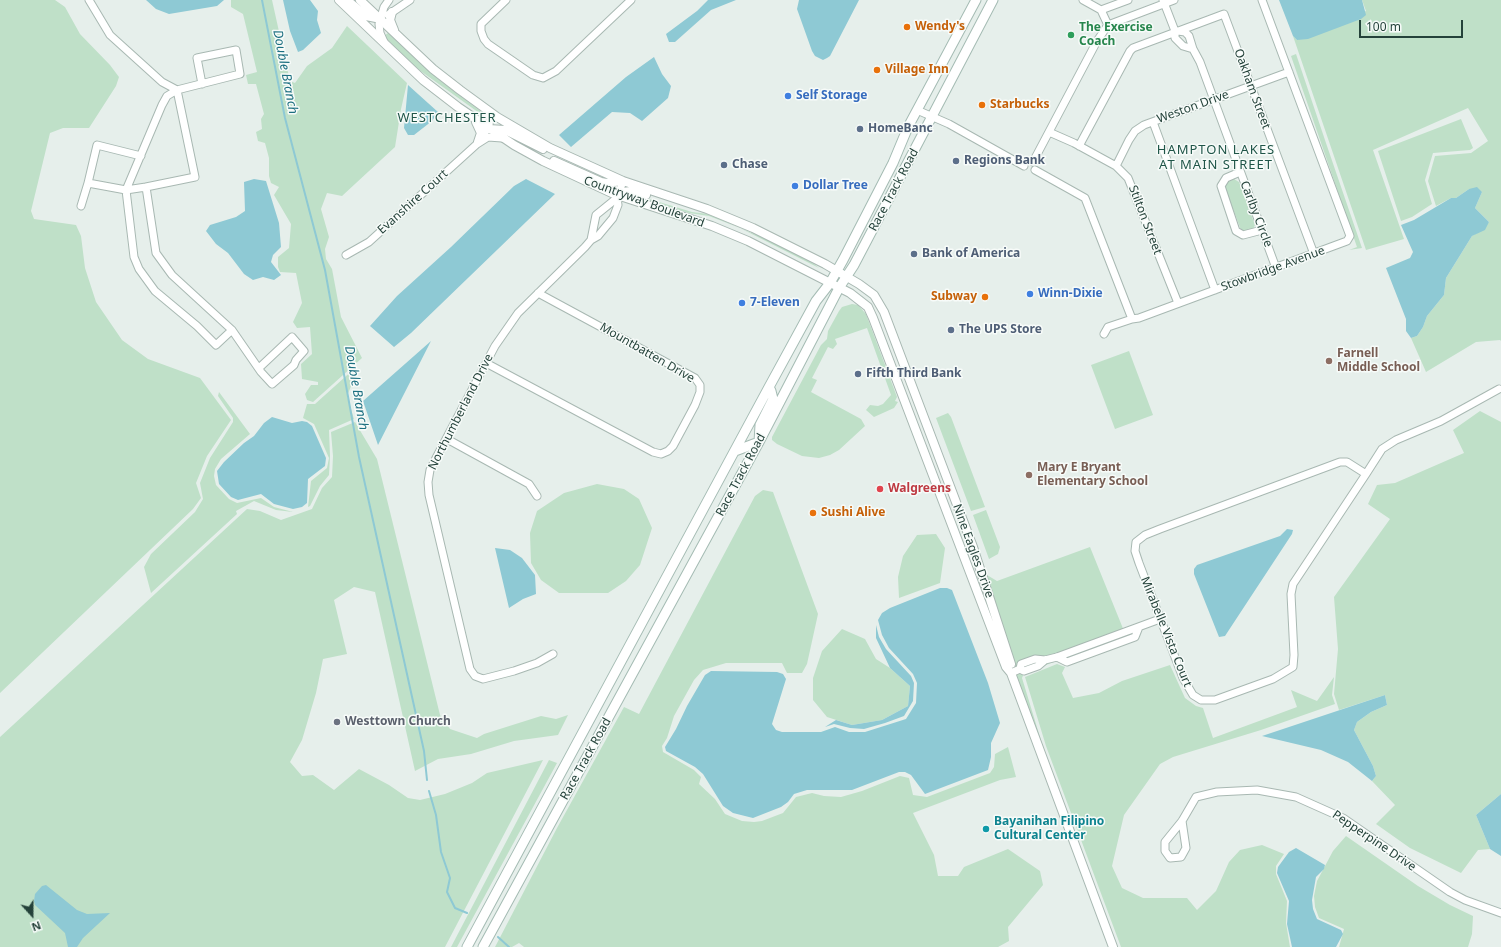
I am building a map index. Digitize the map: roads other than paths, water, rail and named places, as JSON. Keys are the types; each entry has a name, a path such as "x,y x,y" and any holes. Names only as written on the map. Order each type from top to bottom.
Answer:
{"main road":[{"name":"Race Track Road","path":"467,947 816,301 830,283 893,163 917,110 976,0"},
{"name":"Race Track Road","path":"483,947 759,442 993,0"},
{"path":"735,451 759,442 760,426 773,398 769,387"},
{"path":"570,756 584,762"}],"street":[{"path":"89,0 110,35 162,82 177,90"},
{"name":"Countryway Boulevard","path":"339,0 423,80 488,129 529,154 617,197 700,222 748,240 830,283"},
{"path":"347,0 366,16 381,19 410,0"},
{"path":"384,43 379,28 384,7 389,0"},
{"path":"506,0 482,24 481,32 484,39 488,44 533,75 543,78 556,71 631,0"},
{"path":"1083,0 1101,10 1108,25"},
{"path":"1101,10 1128,0"},
{"path":"1033,162 1097,41 1108,25 1163,2 1174,0"},
{"name":"Stowbridge Avenue","path":"1106,330 1132,319 1139,318 1346,243 1350,236 1262,0"},
{"path":"363,2 375,8 384,7"},
{"name":"Countryway Boulevard","path":"363,2 433,69 487,110 558,152 623,181 711,210 780,240 836,271"},
{"path":"1163,2 1176,31 1176,38 1179,43 1194,49"},
{"path":"392,12 391,24 396,34"},
{"name":"Oakham Street","path":"1176,31 1224,14 1314,254"},
{"path":"1078,146 1130,51 1133,48 1176,31"},
{"name":"Carlby Circle","path":"1176,31 1185,32 1189,36 1276,268"},
{"path":"202,84 197,58 236,50 240,74 202,84 177,90 167,96 162,105 126,190 134,257 139,269 155,291 197,326 216,345 232,330"},
{"name":"Weston Drive","path":"1116,166 1135,131 1144,125 1289,72"},
{"path":"88,183 126,190 195,177 177,90"},
{"path":"487,110 490,118 488,129 505,130 540,149 558,152"},
{"path":"917,110 949,124 1024,166"},
{"path":"473,118 480,130 477,143"},
{"path":"1153,122 1215,290"},
{"name":"Evanshire Court","path":"346,255 370,242 477,143 488,129"},
{"name":"Stilton Street","path":"1049,132 1116,166 1128,178 1134,188 1178,303"},
{"name":"Evanshire Court","path":"477,143 488,137 502,138"},
{"path":"81,206 97,145 141,156"},
{"path":"529,154 556,162 601,182 606,183 623,181"},
{"path":"1035,170 1085,198 1132,319"},
{"path":"1240,172 1226,178 1221,186 1236,231 1240,234 1249,235 1262,230"},
{"name":"Northumberland Drive","path":"553,654 537,663 483,679 475,676 470,669 429,495 428,482 430,470 495,346 518,313 591,240 598,236 613,218 618,205 617,197 623,181"},
{"path":"146,187 156,253 172,275 232,330 259,368 272,384 294,365 304,350 292,337 259,368"},
{"path":"591,240 596,215 623,192 631,191 692,209 711,210"},
{"name":"Nine Eagles Drive","path":"836,271 874,295 884,312 980,567 1012,666 1011,673"},
{"name":"Nine Eagles Drive","path":"830,283 863,301 870,311 1006,667 1011,673 1113,947"},
{"name":"Mountbatten Drive","path":"486,364 653,452 661,454 668,451 673,446 695,405 700,392 700,385 695,378 538,293"},
{"name":"Mirabelle Vista Court","path":"1366,474 1346,462 1340,462 1145,535 1136,542 1135,551 1189,691 1201,700 1214,700 1238,693 1273,679 1293,667 1294,655 1291,594 1293,584 1366,474 1382,449 1441,421 1499,389"},
{"path":"447,439 529,484 537,496"},
{"path":"970,570 980,567"},
{"path":"1011,673 1020,669 1021,664 1035,659 1045,660 1057,657 1067,662 1135,637 1139,627 1160,619"},
{"name":"Pepperpine Drive","path":"1182,821 1186,848 1181,857 1170,858 1165,851 1165,842 1182,821 1191,802 1202,794 1230,790 1257,790 1296,797 1343,818 1450,892 1465,900 1501,913"}],"water":[{"path":"146,0 224,0 217,6 169,14 156,9"},
{"path":"283,0 310,0 318,11 317,20 321,33 303,50 298,52 290,31"},
{"path":"708,0 736,0 711,10 675,42 669,42 666,34 697,11"},
{"path":"799,0 859,0 830,56 823,60 815,56 812,51 797,9"},
{"path":"1279,0 1362,0 1366,15 1361,19 1308,39 1297,40 1293,36"},
{"path":"654,57 662,74 671,86 668,98 642,121 630,113 612,112 571,147 559,135 626,77"},
{"path":"408,85 438,112 432,121 414,135 408,135 404,128"},
{"path":"254,179 266,181 279,223 281,247 273,255 271,262 281,275 274,280 263,277 253,280 244,274 228,253 216,244 206,231 210,225 236,217 245,211 244,182"},
{"path":"526,179 555,194 411,333 394,347 370,326 397,296 451,247 514,186"},
{"path":"1477,187 1482,192 1475,208 1489,222 1485,230 1472,236 1446,278 1444,295 1427,316 1423,327 1417,336 1411,338 1406,331 1406,319 1386,268 1410,258 1413,252 1401,225 1414,220 1451,198 1456,198 1469,189"},
{"path":"431,341 378,445 363,401"},
{"path":"272,417 292,423 302,421 307,422 312,426 326,458 325,466 308,479 307,503 302,507 293,509 274,504 261,494 238,500 231,497 219,484 217,471 224,462 244,443 254,436 264,423"},
{"path":"1287,529 1293,530 1292,534 1225,636 1219,637 1194,574 1194,569 1197,565 1280,536"},
{"path":"495,548 510,550 522,558 535,575 536,594 523,599 509,608"},
{"path":"940,588 952,590 988,683 1000,723 991,743 991,757 988,770 925,794 911,775 905,772 899,772 852,790 807,790 794,794 788,802 781,807 753,818 733,813 723,806 703,774 695,767 666,751 665,747 687,706 705,675 711,671 777,672 783,674 786,679 772,724 776,730 782,732 821,732 835,727 849,732 865,732 906,719 916,703 917,683 913,674 889,648 882,635 878,620 882,613 890,608"},
{"path":"876,625 879,637 886,649 911,676 914,683 913,701 904,716 885,723 864,729 850,728 834,724 825,727 836,720 852,725 882,720 908,706 910,686 890,668 876,638"},
{"path":"1385,695 1387,705 1371,712 1357,722 1354,730 1373,766 1376,776 1372,781 1348,762 1321,750 1262,736"},
{"path":"1501,794 1501,856 1490,849 1476,815"},
{"path":"1296,848 1325,865 1324,869 1316,877 1312,900 1313,909 1317,919 1341,930 1343,934 1336,947 1292,947 1287,924 1289,901 1277,873 1278,867 1289,852"},
{"path":"46,885 77,910 87,914 110,913 83,938 77,947 68,947 65,933 35,905 35,894 42,886"}],"waterway":[{"name":"Double Branch","path":"262,0 285,118 325,270 359,457 424,751 427,780"},
{"name":"Double Branch","path":"429,791 436,815 441,852 450,878 447,892 455,908 467,913"},
{"name":"Double Branch","path":"498,937 509,947"}],"place":[{"name":"Wendy's","path":"907,27"},
{"name":"The Exercise Coach","path":"1071,35"},
{"name":"Village Inn","path":"877,70"},
{"name":"Self Storage","path":"788,96"},
{"name":"Starbucks","path":"982,105"},
{"name":"HomeBanc","path":"860,129"},
{"name":"Regions Bank","path":"956,161"},
{"name":"Chase","path":"724,165"},
{"name":"Dollar Tree","path":"795,186"},
{"name":"Bank of America","path":"914,254"},
{"name":"Winn-Dixie","path":"1030,294"},
{"name":"Subway","path":"985,297"},
{"name":"7-Eleven","path":"742,303"},
{"name":"The UPS Store","path":"951,330"},
{"name":"Farnell Middle School","path":"1329,361"},
{"name":"Fifth Third Bank","path":"858,374"},
{"name":"Mary E Bryant Elementary School","path":"1029,475"},
{"name":"Walgreens","path":"880,489"},
{"name":"Sushi Alive","path":"813,513"},
{"name":"Westtown Church","path":"337,722"},
{"name":"Bayanihan Filipino Cultural Center","path":"986,829"}],"district":[{"name":"WESTCHESTER","path":"447,118"},
{"name":"HAMPTON LAKES AT MAIN STREET","path":"1216,158"}]}
